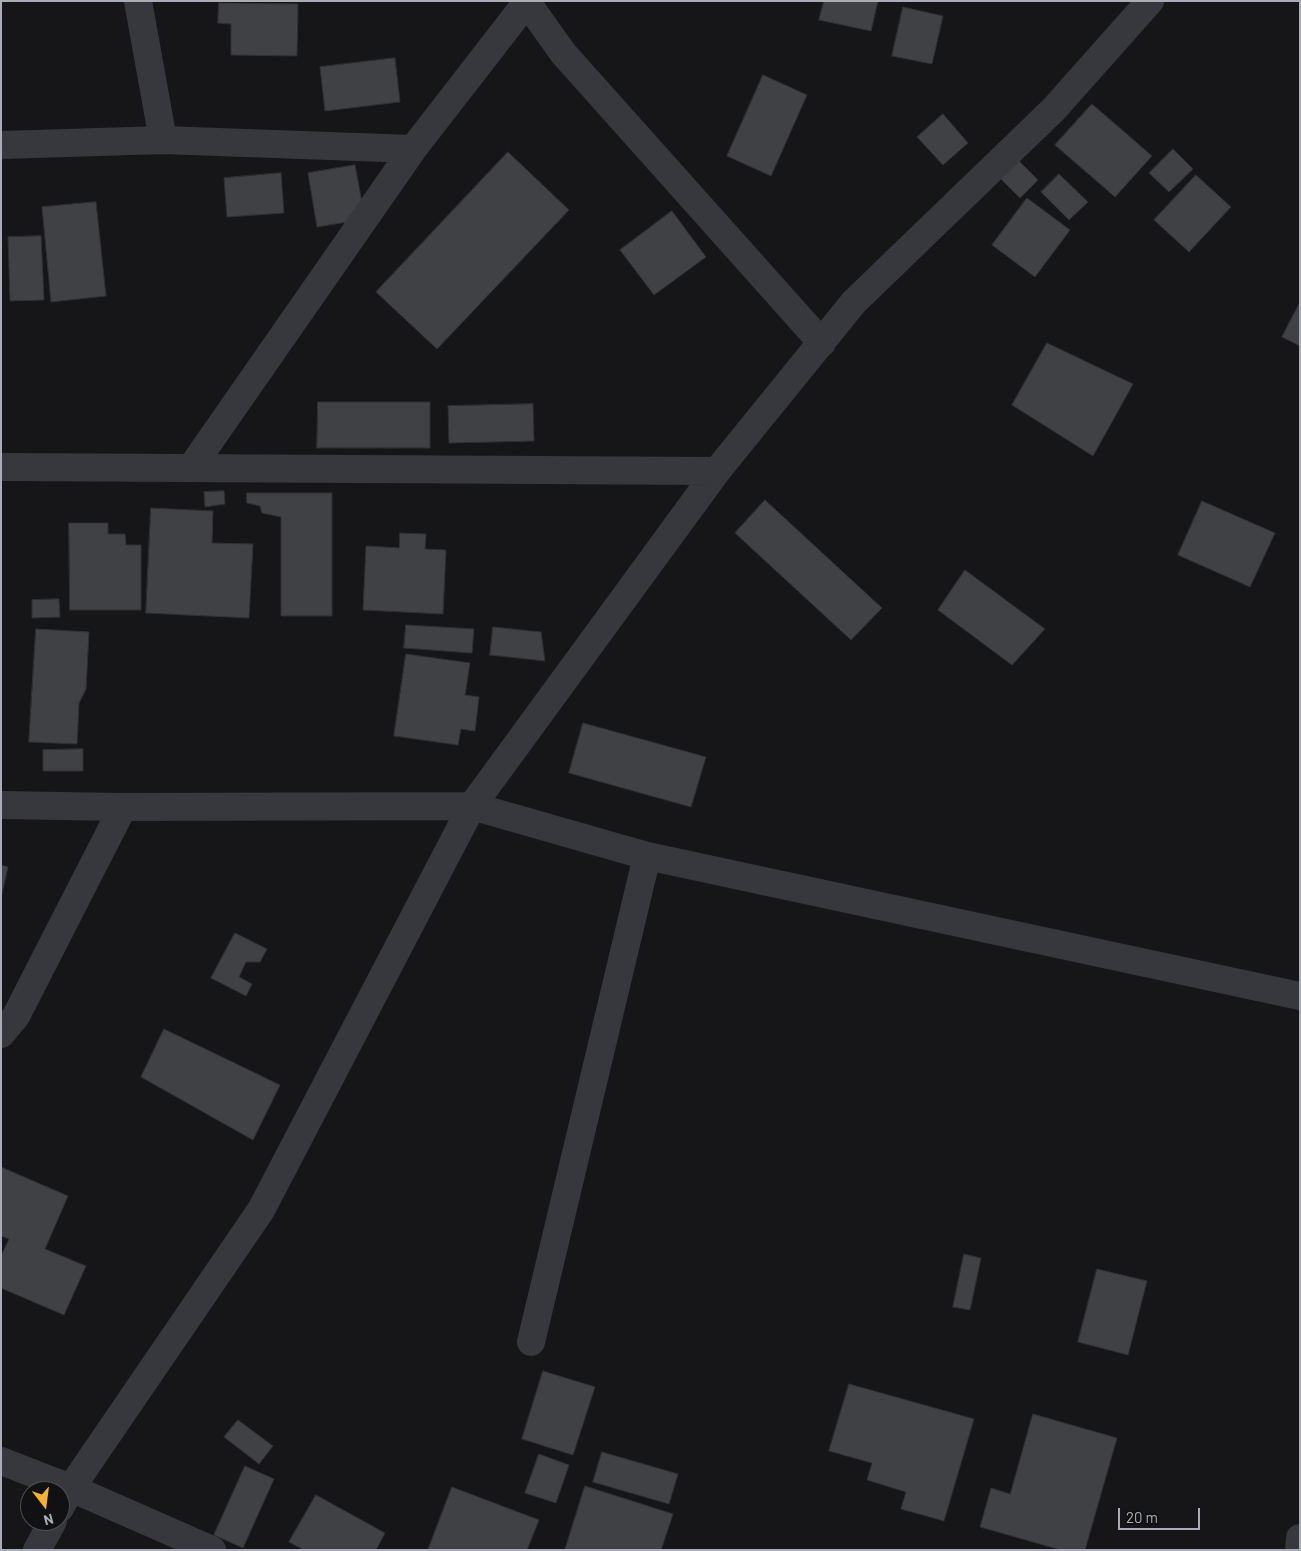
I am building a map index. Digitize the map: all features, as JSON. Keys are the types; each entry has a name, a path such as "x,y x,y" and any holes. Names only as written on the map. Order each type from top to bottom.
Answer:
{"street":[{"path":"138,1 163,140"},
{"path":"70,1492 261,1210 472,806 717,472 854,302 1054,109 1150,1"},
{"path":"191,468 413,149 527,2 563,53 822,343"},
{"path":"1,144 163,140 413,149"},
{"path":"1,466 717,472"},
{"path":"1,805 123,807 472,806 647,856 1300,996"},
{"path":"1,1034 16,1016 123,807"},
{"path":"531,1342 647,856"},
{"path":"1,1461 36,1481"},
{"path":"70,1499 212,1550"},
{"path":"37,1550 47,1531"},
{"path":"1299,1550 1300,1538"}],"building":[{"path":"824,1 878,1 871,31 819,20"},
{"path":"219,3 298,4 297,56 231,55 231,24 218,23"},
{"path":"903,7 943,16 932,64 892,56"},
{"path":"395,58 400,102 325,111 320,67"},
{"path":"763,75 807,95 771,176 727,156"},
{"path":"1092,104 1152,156 1115,197 1055,145"},
{"path":"943,114 968,143 943,165 917,137"},
{"path":"1173,149 1193,169 1169,192 1149,173"},
{"path":"508,152 569,210 437,349 376,292"},
{"path":"1017,159 1038,180 1020,198 999,177"},
{"path":"355,165 365,219 317,227 308,173"},
{"path":"281,173 284,213 227,217 224,178"},
{"path":"1059,174 1088,202 1069,220 1041,192"},
{"path":"1196,175 1231,207 1189,252 1154,220"},
{"path":"1027,198 1070,230 1035,277 992,245"},
{"path":"96,202 106,296 51,302 42,207"},
{"path":"672,211 706,257 654,295 620,250"},
{"path":"41,236 44,300 10,301 8,237"},
{"path":"1300,302 1300,346 1282,337"},
{"path":"1047,343 1133,384 1093,456 1012,405"},
{"path":"318,402 430,402 430,448 317,448"},
{"path":"533,404 534,441 449,443 448,406"},
{"path":"224,491 225,504 205,507 204,492"},
{"path":"247,493 332,493 332,616 281,616 281,517 262,513 260,506 247,503"},
{"path":"765,500 882,608 851,640 735,533"},
{"path":"1202,501 1275,533 1250,587 1178,555"},
{"path":"151,508 213,511 212,543 253,544 249,618 146,613"},
{"path":"69,523 108,523 108,534 125,534 126,545 141,545 141,610 70,610"},
{"path":"400,533 426,534 425,549 446,550 443,614 363,610 366,546 399,548"},
{"path":"965,570 1045,629 1012,665 938,610"},
{"path":"59,599 60,617 32,618 32,600"},
{"path":"406,625 474,629 472,653 404,648"},
{"path":"493,627 541,632 545,661 490,655"},
{"path":"36,629 89,632 86,689 79,703 77,744 29,742"},
{"path":"406,654 470,663 465,695 479,697 475,731 461,729 458,745 394,736"},
{"path":"583,723 706,757 691,807 569,773"},
{"path":"83,749 83,771 43,771 43,750"},
{"path":"1,865 8,867 1,898"},
{"path":"235,933 267,949 260,962 246,962 239,977 252,984 246,996 211,978"},
{"path":"164,1029 280,1085 253,1140 141,1077"},
{"path":"1,1167 68,1196 45,1249 86,1266 64,1315 1,1288 1,1256 9,1239 1,1236"},
{"path":"964,1254 981,1258 970,1310 953,1307"},
{"path":"1097,1269 1147,1281 1128,1355 1078,1342"},
{"path":"543,1371 595,1387 573,1455 522,1439"},
{"path":"849,1384 974,1419 944,1521 901,1509 906,1492 867,1480 872,1463 829,1451"},
{"path":"1033,1414 1117,1438 1085,1550 1061,1550 980,1527 991,1488 1010,1494"},
{"path":"238,1420 273,1446 259,1464 224,1437"},
{"path":"602,1452 678,1474 669,1504 593,1482"},
{"path":"539,1454 569,1465 556,1503 525,1493"},
{"path":"245,1466 274,1479 243,1548 214,1535"},
{"path":"585,1486 673,1514 661,1550 565,1550"},
{"path":"452,1487 539,1520 527,1550 428,1550"},
{"path":"316,1495 385,1533 376,1550 304,1550 289,1542"}]}
